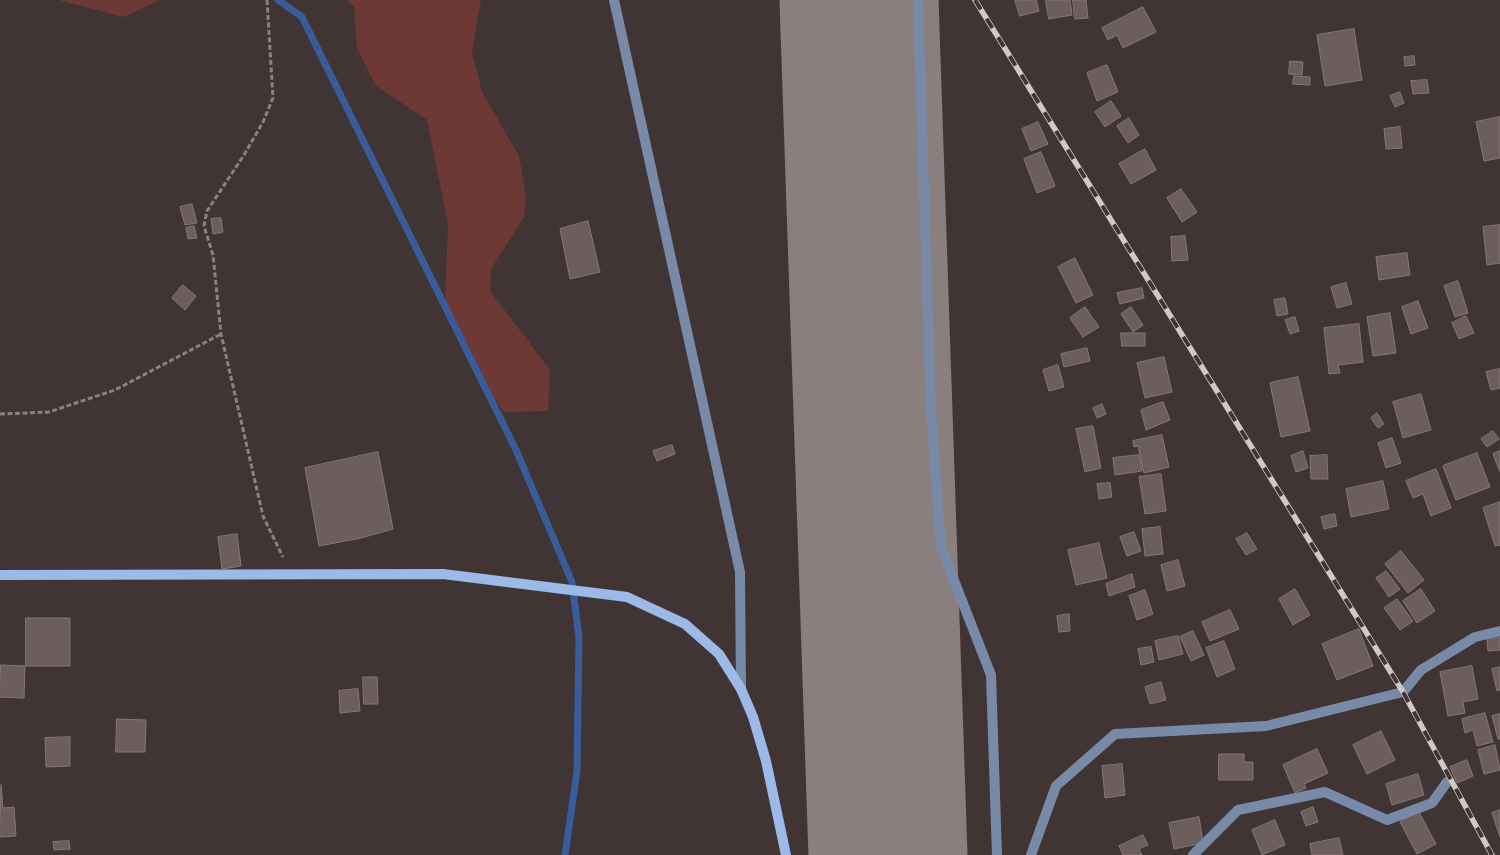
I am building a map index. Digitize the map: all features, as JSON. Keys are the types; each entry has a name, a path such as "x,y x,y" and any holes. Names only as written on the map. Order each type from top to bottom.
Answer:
{"main road":[{"path":"0,575 443,574 627,597 685,624 718,654 741,689 754,717 766,761 786,855"}],"street":[{"path":"614,0 740,572 741,689"},
{"path":"918,0 931,412 941,547 991,675 997,855"},
{"path":"1031,855 1056,786 1115,734 1266,726 1403,692 1421,670 1475,637 1500,631"},
{"path":"1193,855 1238,810 1325,792 1387,820 1432,803 1447,782"}],"path":[{"path":"267,0 273,98 263,122 244,155 207,211 204,226 214,255 221,334 263,516 283,558 285,573"},
{"path":"0,414 49,412 115,390 221,334"}],"shaded area":[{"path":"59,0 160,0 123,17"},
{"path":"347,0 481,0 472,52 482,92 519,156 526,196 524,217 491,269 490,291 550,370 548,411 504,412 468,360 445,304 448,223 427,120 375,85 357,48 354,7"}],"building":[{"path":"1015,0 1036,0 1039,11 1020,16"},
{"path":"1046,0 1070,0 1072,15 1049,19"},
{"path":"1073,0 1086,0 1088,18 1075,19"},
{"path":"1143,7 1156,32 1123,48 1117,35 1108,40 1102,28"},
{"path":"1354,29 1362,80 1325,86 1317,35"},
{"path":"1414,56 1415,65 1405,66 1404,57"},
{"path":"1290,61 1303,62 1302,75 1289,74"},
{"path":"1107,65 1118,92 1097,101 1087,73"},
{"path":"1294,76 1310,77 1310,85 1293,84"},
{"path":"1427,80 1429,93 1413,94 1411,81"},
{"path":"1400,92 1404,103 1395,107 1390,96"},
{"path":"1111,101 1121,116 1105,127 1095,112"},
{"path":"1500,117 1500,158 1484,161 1476,122"},
{"path":"1129,118 1139,135 1128,143 1117,126"},
{"path":"1038,122 1048,144 1031,151 1022,129"},
{"path":"1400,127 1402,148 1386,149 1384,129"},
{"path":"1145,149 1156,170 1131,184 1119,164"},
{"path":"1041,152 1055,186 1037,193 1024,159"},
{"path":"1181,189 1197,212 1182,222 1167,198"},
{"path":"192,204 197,223 185,225 180,207"},
{"path":"221,218 223,232 213,234 211,219"},
{"path":"588,221 600,272 570,279 560,229"},
{"path":"1500,225 1500,263 1487,265 1483,227"},
{"path":"194,226 197,238 188,239 186,228"},
{"path":"1185,236 1188,260 1172,261 1171,237"},
{"path":"1407,253 1410,275 1379,280 1376,257"},
{"path":"1075,258 1093,295 1076,303 1058,267"},
{"path":"1458,281 1468,313 1455,317 1444,286"},
{"path":"1346,283 1352,304 1337,308 1331,287"},
{"path":"183,285 196,296 185,310 172,298"},
{"path":"1142,288 1144,298 1120,304 1117,293"},
{"path":"1285,298 1288,314 1277,316 1274,300"},
{"path":"1418,301 1428,328 1411,334 1402,307"},
{"path":"1085,307 1099,327 1083,337 1070,318"},
{"path":"1131,307 1143,325 1133,332 1121,314"},
{"path":"1390,313 1396,353 1373,356 1367,317"},
{"path":"1466,316 1474,333 1459,339 1452,323"},
{"path":"1295,317 1299,331 1290,334 1285,320"},
{"path":"1359,324 1363,362 1338,365 1340,373 1329,374 1324,328"},
{"path":"1121,333 1145,333 1145,346 1122,346"},
{"path":"1087,348 1090,361 1064,367 1061,354"},
{"path":"1164,357 1172,392 1145,398 1137,363"},
{"path":"1058,365 1064,387 1049,391 1043,370"},
{"path":"1500,369 1500,388 1491,390 1486,372"},
{"path":"1298,377 1310,431 1281,437 1270,383"},
{"path":"1421,394 1431,430 1403,438 1393,402"},
{"path":"1163,402 1170,420 1146,430 1141,410"},
{"path":"1102,404 1106,414 1097,418 1093,408"},
{"path":"1377,413 1384,424 1378,428 1371,418"},
{"path":"1093,426 1101,468 1085,472 1076,429"},
{"path":"1493,431 1499,439 1487,447 1481,439"},
{"path":"1162,435 1169,467 1144,473 1138,446 1134,447 1133,441"},
{"path":"1392,438 1401,463 1386,468 1378,443"},
{"path":"672,445 675,454 657,461 653,451"},
{"path":"1303,451 1308,468 1296,472 1291,456"},
{"path":"1500,451 1500,472 1493,454"},
{"path":"378,452 393,529 361,538 319,546 305,468"},
{"path":"1477,453 1490,487 1456,500 1443,466"},
{"path":"1139,455 1142,471 1115,475 1113,458"},
{"path":"1327,455 1328,479 1311,479 1310,456"},
{"path":"1436,469 1451,508 1431,516 1423,494 1413,498 1406,481"},
{"path":"1161,474 1166,511 1145,514 1139,477"},
{"path":"1383,481 1389,509 1351,517 1346,489"},
{"path":"1110,483 1112,497 1099,499 1097,484"},
{"path":"1500,502 1500,545 1495,546 1483,508"},
{"path":"1335,514 1337,526 1324,529 1321,517"},
{"path":"1160,527 1163,554 1145,556 1142,529"},
{"path":"1134,532 1141,551 1127,556 1120,537"},
{"path":"1247,533 1257,549 1246,555 1236,539"},
{"path":"237,534 241,566 222,569 218,537"},
{"path":"1099,543 1107,578 1076,585 1068,550"},
{"path":"1401,551 1424,580 1408,593 1385,564"},
{"path":"1178,560 1185,586 1167,591 1161,565"},
{"path":"1386,571 1400,589 1389,597 1376,578"},
{"path":"1132,574 1135,587 1109,596 1106,584"},
{"path":"1295,589 1310,615 1293,625 1279,599"},
{"path":"1421,589 1435,611 1417,623 1403,601"},
{"path":"1145,590 1153,614 1137,620 1129,596"},
{"path":"1397,599 1413,621 1400,630 1384,608"},
{"path":"1230,610 1239,629 1210,641 1202,622"},
{"path":"1069,614 1070,631 1059,632 1057,616"},
{"path":"26,618 70,618 70,666 26,666"},
{"path":"1359,629 1373,666 1337,680 1322,644"},
{"path":"1193,631 1204,655 1191,661 1180,637"},
{"path":"1178,636 1183,654 1159,660 1155,641"},
{"path":"1500,638 1500,650 1488,651 1487,639"},
{"path":"1224,641 1235,669 1217,677 1206,648"},
{"path":"1151,647 1154,662 1141,665 1138,649"},
{"path":"1,665 25,666 24,698 0,697"},
{"path":"1472,666 1478,699 1463,702 1465,713 1448,716 1440,672"},
{"path":"1500,667 1500,690 1497,691 1492,669"},
{"path":"363,677 377,677 378,704 364,704"},
{"path":"1161,682 1166,700 1150,704 1145,687"},
{"path":"358,689 360,711 340,713 339,691"},
{"path":"1485,713 1493,742 1477,746 1473,730 1465,733 1462,719"},
{"path":"1500,714 1500,739 1498,739 1492,716"},
{"path":"117,719 146,720 145,752 116,752"},
{"path":"1381,731 1395,760 1367,774 1353,745"},
{"path":"70,737 70,766 46,767 45,738"},
{"path":"1495,745 1500,770 1484,774 1478,750"},
{"path":"1317,749 1328,773 1304,784 1306,788 1295,793 1283,765"},
{"path":"1219,754 1244,754 1244,762 1253,762 1253,780 1219,780"},
{"path":"1467,760 1473,776 1457,783 1450,767"},
{"path":"1122,764 1125,795 1105,798 1102,766"},
{"path":"1418,774 1424,795 1392,805 1386,784"},
{"path":"1,785 3,808 14,807 16,836 0,837"},
{"path":"1313,807 1318,822 1306,826 1301,812"},
{"path":"1500,810 1500,837 1492,813"},
{"path":"1419,812 1436,844 1417,854 1400,822"},
{"path":"1199,817 1203,843 1174,849 1169,823"},
{"path":"1275,820 1285,845 1262,855 1252,830"},
{"path":"1143,835 1148,845 1139,849 1142,855 1123,855 1119,846"},
{"path":"1339,838 1343,855 1312,855 1310,844"},
{"path":"69,841 70,849 54,850 53,842"}],"waterway":[{"path":"278,0 302,17 516,450 572,582 579,637 577,771 565,855"}],"runway":[{"path":"859,0 888,855"}],"railway":[{"path":"975,0 1403,692 1492,855"}]}
